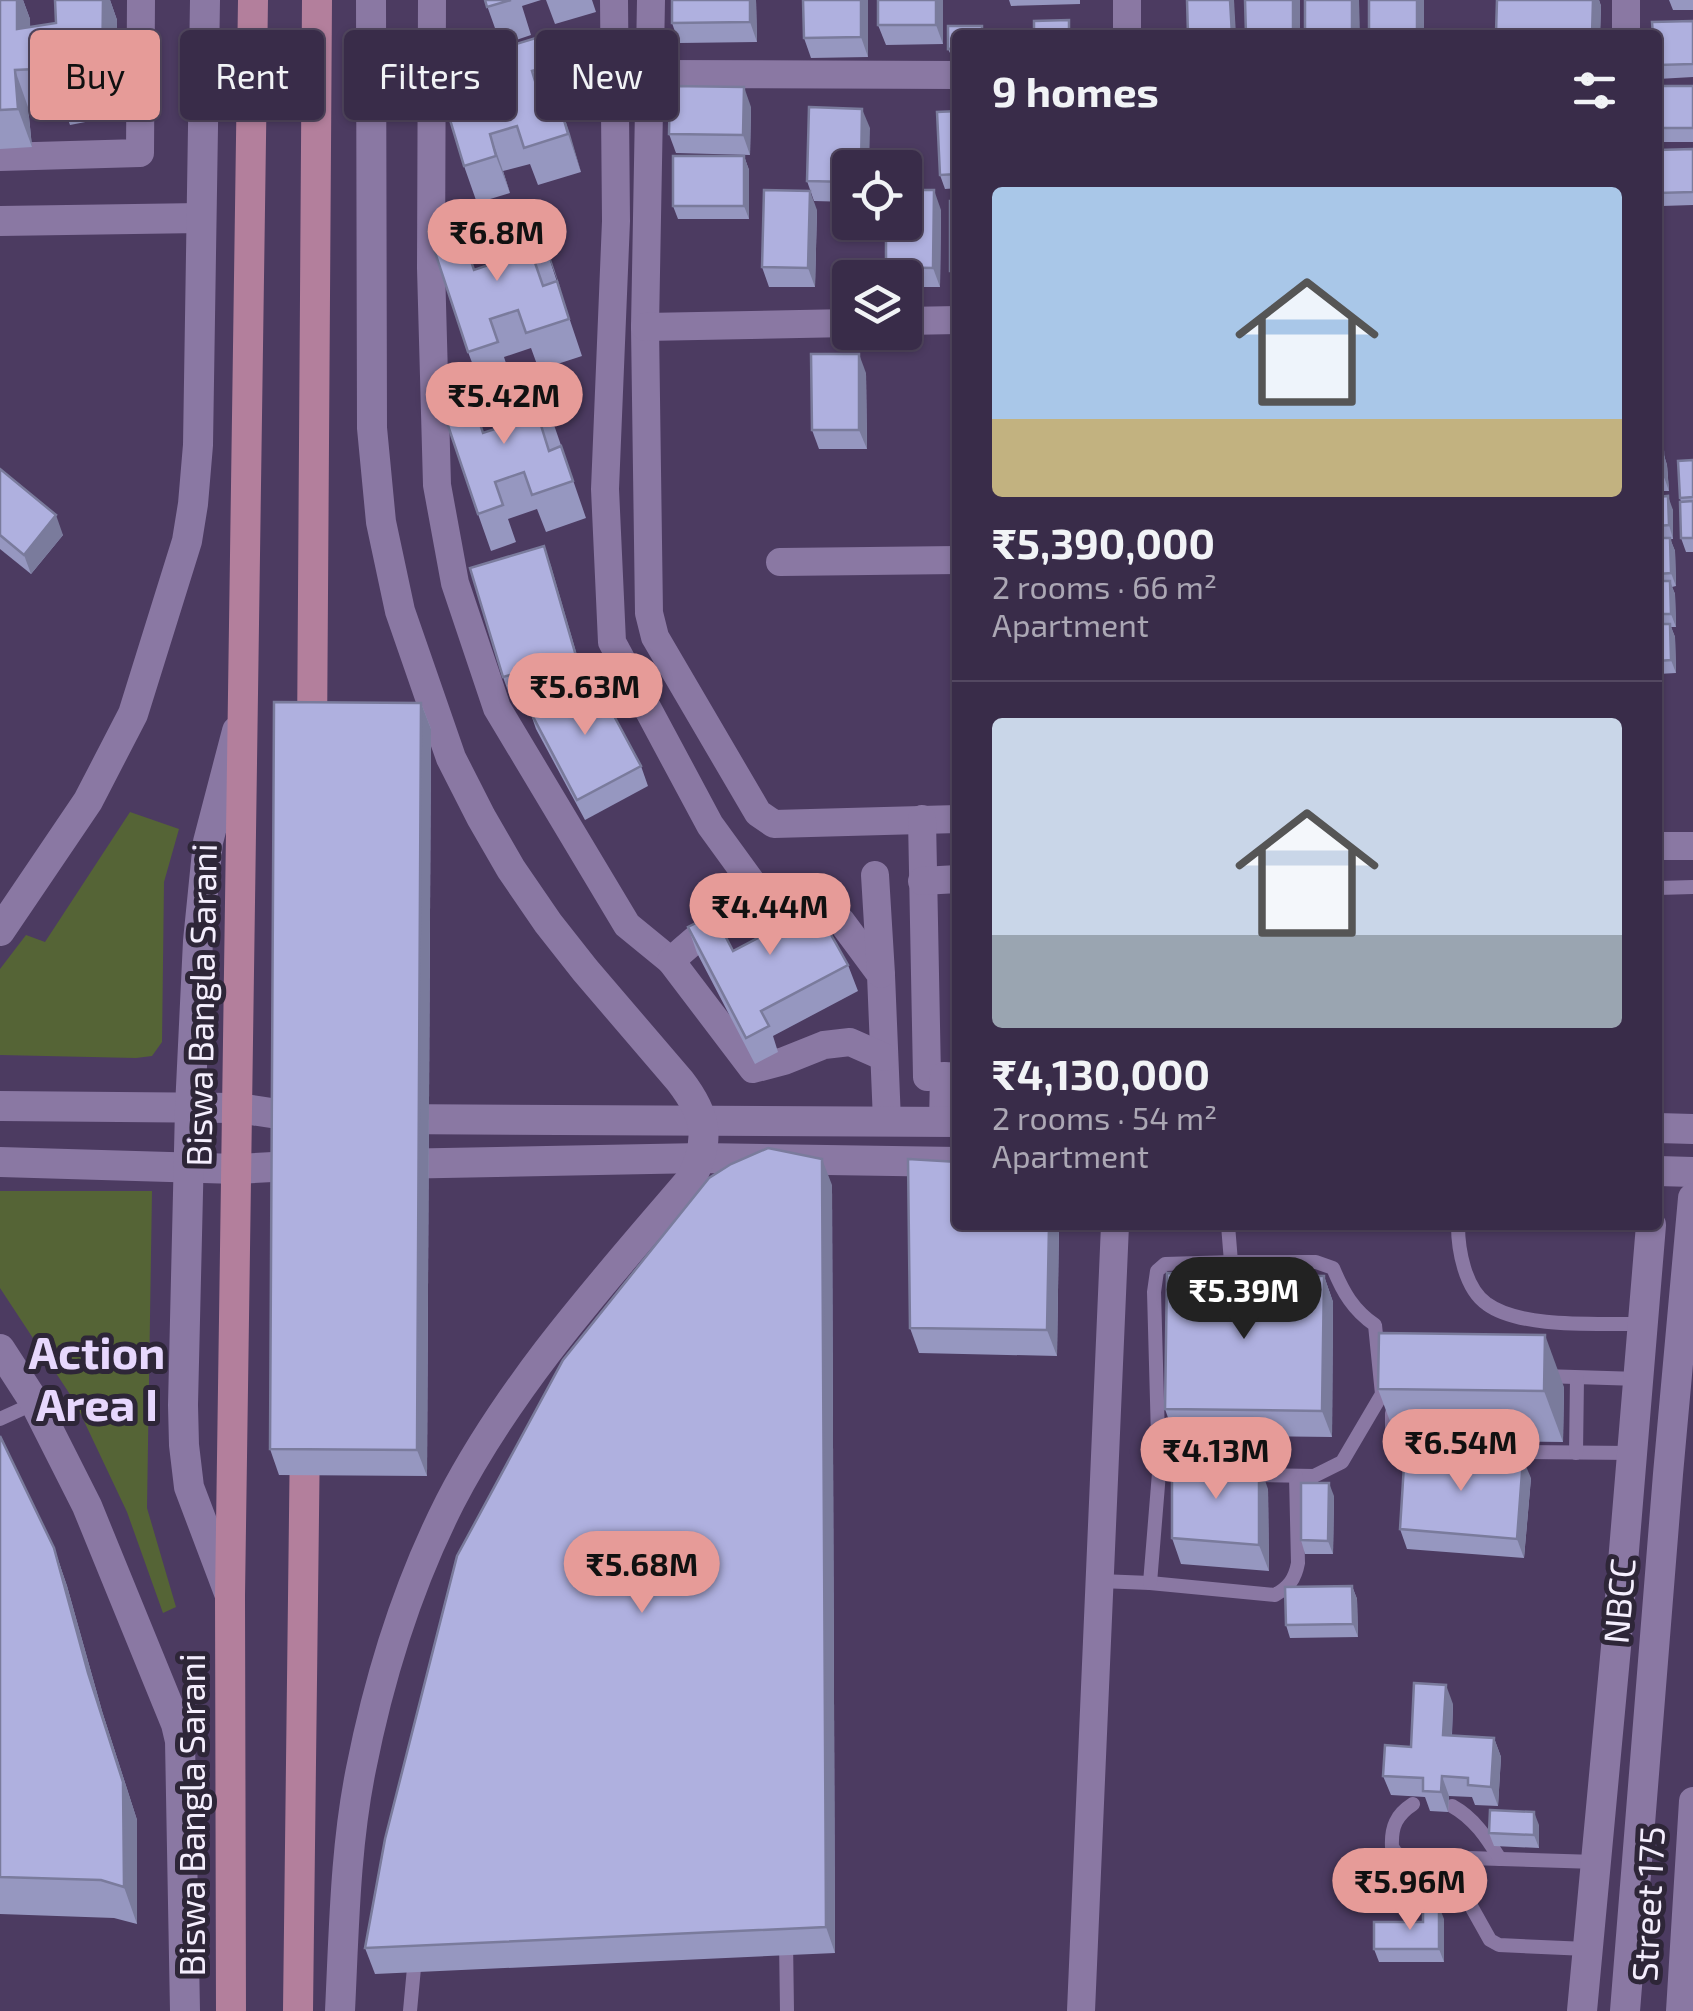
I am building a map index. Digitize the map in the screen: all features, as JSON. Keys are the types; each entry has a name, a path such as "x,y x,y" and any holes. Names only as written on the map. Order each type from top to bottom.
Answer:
{"main road":[{"name":"Biswa Bangla Sarani","path":"230,2011 230,1596 252,0"},
{"path":"312,779 317,0"},
{"path":"309,1109 316,1172"},
{"path":"298,2011 305,1396"}],"street":[{"path":"0,157 140,152 141,0"},
{"path":"0,931 88,801 133,714 187,541 198,446 205,0"},
{"path":"340,2011 349,1848 361,1768 390,1656 436,1532 520,1389 575,1315 690,1179 702,1158 704,1121 693,1097 548,923 504,856 451,758 400,610 381,522 372,428 371,0"},
{"path":"432,0 437,486 456,583 497,708 627,925 670,961 753,1069 824,1045 850,1042 884,1057"},
{"path":"614,0 616,221 605,489 612,642 710,825 763,898"},
{"path":"650,0 650,30"},
{"path":"1127,0 1127,30"},
{"path":"1626,0 1626,30"},
{"path":"678,74 952,74"},
{"path":"649,120 648,614 655,637 758,813 774,824 952,819"},
{"path":"0,221 201,218"},
{"path":"922,321 952,320"},
{"path":"646,328 832,323"},
{"path":"780,562 952,560"},
{"path":"230,1596 190,1487 184,1445 190,1108 198,940 208,842 244,704"},
{"path":"0,1106 309,1109 358,1119 950,1122 951,1076 927,1077 922,819"},
{"path":"1662,846 1693,846"},
{"path":"875,875 886,1120"},
{"path":"922,880 952,879"},
{"path":"670,961 743,905 763,898 790,898 841,921 881,975"},
{"path":"1662,1128 1693,1129"},
{"path":"368,1164 702,1158 838,1166 952,1162"},
{"path":"0,1162 316,1172"},
{"path":"1662,1172 1693,1172"},
{"name":"NBCC","path":"1626,2011 1693,1198"},
{"path":"1081,2011 1115,1230"},
{"path":"1582,2011 1651,1230"},
{"path":"0,1349 35,1404 87,1506 176,1724 180,1741 185,2011"},
{"name":"Street 175","path":"1680,2011 1688,1936 1693,1801"}],"lane":[{"path":"1662,888 1693,887"},
{"path":"1228,1230 1231,1262"},
{"path":"1458,1230 1464,1269 1482,1302 1504,1314 1536,1320 1644,1324"},
{"path":"1150,1583 1159,1473 1154,1292 1157,1271 1166,1264 1231,1262 1316,1262 1333,1268 1343,1292 1359,1314 1375,1325 1382,1394 1342,1462 1314,1476 1159,1473"},
{"path":"1519,1376 1639,1380"},
{"path":"1576,1453 1577,1378"},
{"path":"1392,1380 1392,1444 1400,1451 1633,1453"},
{"path":"0,1419 35,1404"},
{"path":"1100,1581 1275,1595 1287,1589 1298,1563 1296,1476"},
{"path":"1413,1804 1402,1811 1394,1824 1392,1847 1402,1856 1596,1862"},
{"path":"1452,1806 1484,1834 1500,1859"},
{"path":"1462,1890 1490,1940 1500,1945 1588,1948"},
{"path":"786,1930 787,2011"},
{"path":"410,2011 418,1934"}],"green space":[{"path":"130,812 179,829 164,882 162,1042 152,1056 136,1058 0,1055 0,969 26,935 45,942"},
{"path":"0,1191 152,1191 147,1508 176,1607 163,1613 127,1512 75,1402 0,1288"}],"building":[{"path":"0,0 17,0 17,29 56,23 55,0 103,0 103,30 30,30 30,69 15,70 18,109 0,110"},
{"path":"485,0 511,0 487,7"},
{"path":"672,0 750,0 750,22 672,23"},
{"path":"803,0 861,0 861,37 804,38"},
{"path":"878,0 936,0 936,25 878,25"},
{"path":"1187,0 1230,0 1232,30 1188,30"},
{"path":"1245,0 1293,0 1293,30 1246,30"},
{"path":"1305,0 1352,0 1352,30 1305,30"},
{"path":"1369,0 1417,0 1417,30 1369,30"},
{"path":"1497,0 1593,0 1592,30 1496,30"},
{"path":"1069,20 1069,30 1034,30 1034,21"},
{"path":"1693,21 1693,64 1662,65 1662,30 1653,30 1652,22"},
{"path":"948,26 982,26 982,30 952,30 952,49 948,49"},
{"path":"536,38 536,70 532,71 536,120 564,120 568,134 524,148 517,126 490,134 496,156 464,166 450,120 516,120 516,44"},
{"path":"678,86 744,87 743,135 669,134 669,120 678,120"},
{"path":"1662,86 1693,86 1693,128 1662,128"},
{"path":"809,107 862,109 861,150 832,150 832,182 807,181"},
{"path":"952,111 952,174 940,175 937,112"},
{"path":"1693,149 1693,192 1662,193 1662,150"},
{"path":"673,156 744,156 744,206 673,206"},
{"path":"764,190 810,191 808,268 762,267"},
{"path":"922,190 934,190 933,268 922,268 922,260 886,260 886,240 922,240"},
{"path":"950,201 952,201 952,271"},
{"path":"458,222 474,270 503,260 495,236 537,222 547,253 533,257 543,286 557,281 569,319 526,333 518,310 490,319 498,342 468,352 428,231"},
{"path":"811,354 859,354 859,430 812,430"},
{"path":"467,385 483,433 510,424 503,403 542,390 551,419 540,422 549,451 561,446 573,481 532,495 524,472 495,482 503,505 478,514 438,396"},
{"path":"1693,460 1693,497 1680,498 1678,461"},
{"path":"0,469 56,515 24,555 0,535"},
{"path":"1668,496 1669,525 1662,526 1662,497"},
{"path":"1693,501 1693,538 1681,538 1680,502"},
{"path":"1662,538 1670,538 1671,573 1662,574"},
{"path":"544,546 576,656 503,677 470,568"},
{"path":"1662,581 1670,581 1671,614 1662,614"},
{"path":"1662,624 1670,624 1671,660 1662,661"},
{"path":"592,675 641,766 577,800 529,709"},
{"path":"274,702 421,703 417,1450 270,1449"},
{"path":"803,885 848,965 761,1011 769,1026 746,1038 688,927 714,914 733,951 775,929 762,905"},
{"path":"768,1148 822,1159 826,1927 365,1948 385,1839 457,1556 563,1360 709,1178"},
{"path":"908,1159 952,1162 952,1230 1049,1230 1047,1330 910,1328"},
{"path":"1167,1273 1324,1276 1322,1411 1165,1409"},
{"path":"1379,1333 1545,1335 1544,1391 1378,1389"},
{"path":"0,1436 54,1548 123,1782 124,1887 101,1880 0,1877"},
{"path":"1405,1449 1523,1459 1517,1539 1400,1529"},
{"path":"1172,1463 1259,1463 1259,1545 1172,1538"},
{"path":"1301,1483 1329,1483 1328,1541 1301,1540"},
{"path":"1352,1586 1353,1624 1286,1625 1285,1587"},
{"path":"1414,1683 1446,1685 1443,1735 1494,1738 1491,1787 1468,1785 1468,1778 1442,1776 1441,1792 1423,1791 1423,1778 1383,1776 1385,1745 1411,1747"},
{"path":"1490,1810 1534,1812 1534,1835 1489,1833"},
{"path":"1423,1906 1439,1906 1439,1949 1374,1949 1374,1922 1423,1922"}],"district":[{"name":"Action Area I","path":"97,1379"}]}
